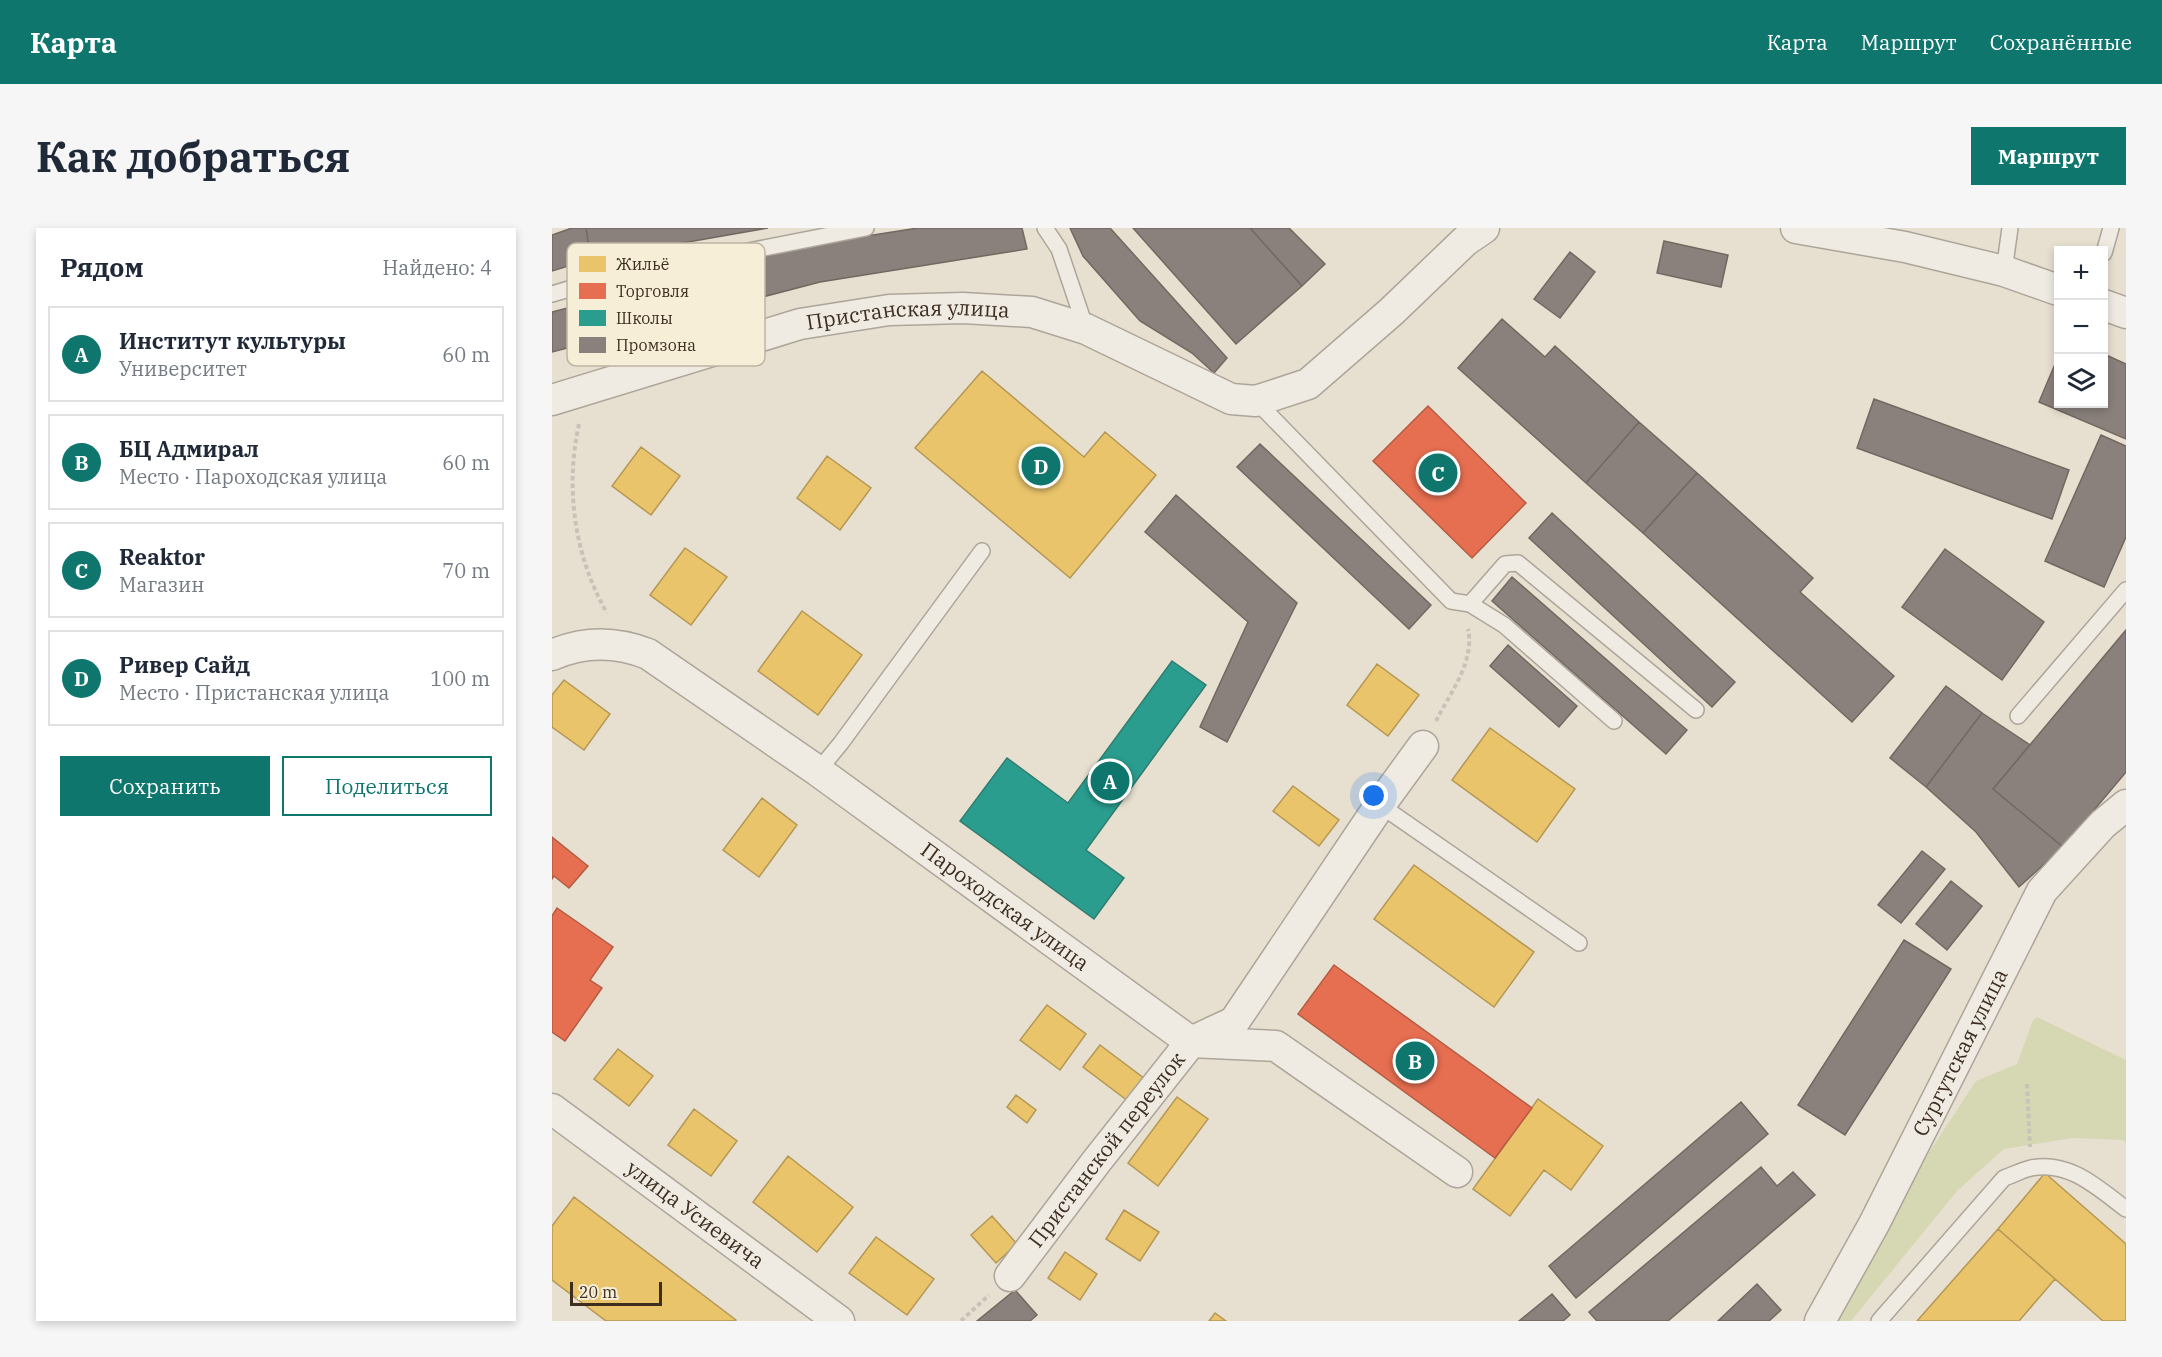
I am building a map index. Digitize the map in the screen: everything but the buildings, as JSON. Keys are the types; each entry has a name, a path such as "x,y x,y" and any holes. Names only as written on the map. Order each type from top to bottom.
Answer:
{"street":[{"path":"1256,401 1308,384 1391,312 1465,241 1484,228"},
{"path":"1796,228 1905,247 2004,271 2054,289"},
{"path":"2108,307 2126,313"},
{"name":"Пристанская улица","path":"765,334 800,324 889,310 963,308 1032,312 1086,329 1231,399 1256,401"},
{"name":"Пристанская улица","path":"552,400 659,366"},
{"name":"Пароходская улица","path":"552,655 570,647 605,643 629,646 648,654 818,771 1191,1042"},
{"name":"Пристанской переулок","path":"1010,1276 1191,1042 1234,1022 1380,804 1423,746"},
{"name":"Сургутская улица","path":"1820,1321 1874,1224 2042,891 2103,824 2126,805"},
{"path":"1191,1042 1276,1047 1457,1172"},
{"name":"улица Усиевича","path":"552,1109 839,1321"}],"lane":[{"path":"765,248 867,228"},
{"path":"1045,228 1059,249 1086,329"},
{"path":"2004,271 2010,228"},
{"path":"2105,246 2110,228"},
{"path":"552,294 567,290"},
{"path":"1256,401 1451,601 1470,604 1504,626 1614,721"},
{"path":"818,771 982,551"},
{"path":"1470,604 1505,564 1518,562 1696,710"},
{"path":"2018,716 2126,590"},
{"path":"1380,804 1579,943"},
{"path":"1879,1321 2004,1178 2031,1168 2053,1168 2078,1174 2126,1209"}],"path":[{"path":"588,387 574,446 572,489 576,531 592,582 605,611 629,646"},
{"path":"1423,746 1467,662 1470,640 1465,616 1451,601"},
{"path":"2028,1084 2031,1150"}],"green space":[{"path":"2037,1017 2126,1060 2126,1143 2122,1140 2073,1138 2004,1149 1957,1191 1851,1321 1837,1321 1890,1212 1976,1081 2017,1064 2033,1020"}],"place":[{"name":"Ривер Сайд","path":"1041,466"},
{"name":"Reaktor","path":"1438,473"},
{"name":"Институт культуры","path":"1110,781"},
{"name":"БЦ Адмирал","path":"1415,1061"}]}
